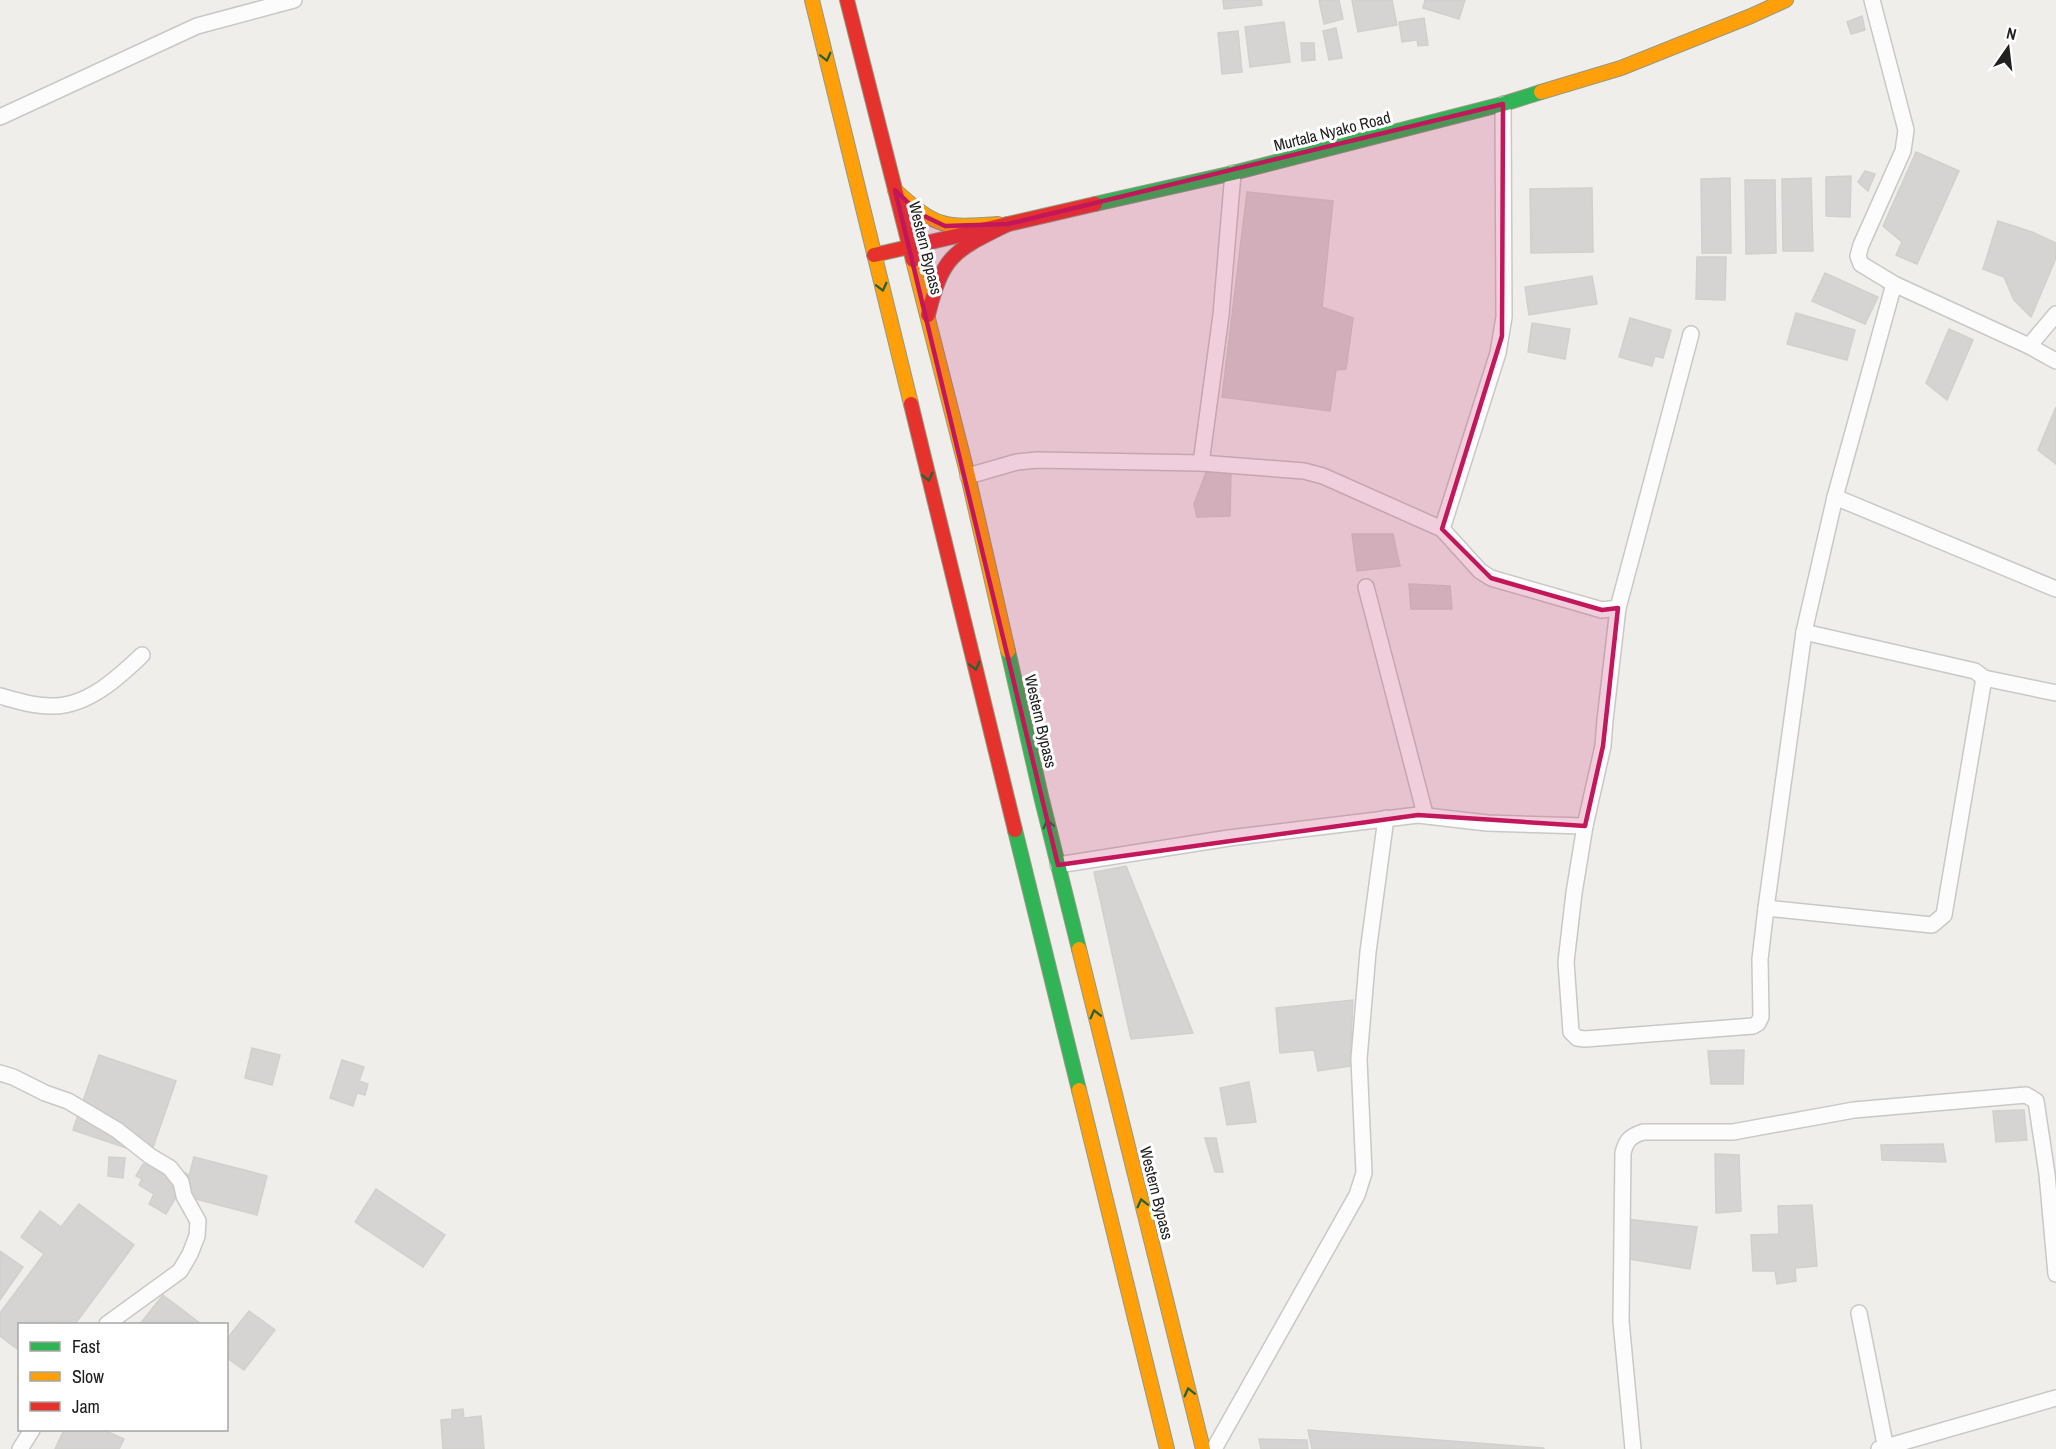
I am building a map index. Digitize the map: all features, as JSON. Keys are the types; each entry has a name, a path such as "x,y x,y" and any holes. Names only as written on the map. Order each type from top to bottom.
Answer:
{"main road":[{"path":"812,0 1167,1449"},
{"name":"Western Bypass","path":"847,0 968,476 1058,866 1203,1449"},
{"name":"Murtala Nyako Road","path":"874,255 1233,173 1503,104 1621,68 1786,0"},
{"path":"895,190 920,214 945,226 1008,224"},
{"path":"927,319 938,276 952,255 964,246 1008,224"}],"street":[{"path":"0,117 197,26 294,0"},
{"path":"1872,0 1906,130 1906,139 1903,151 1861,245 1858,256 1861,264 1894,284 2029,346 2056,361"},
{"path":"1442,529 1502,336 1504,317 1503,104"},
{"path":"1201,463 1221,315 1233,173"},
{"path":"1691,334 1618,608 1604,746 1585,826 1566,962 1571,1032 1577,1038 1753,1026 1761,1017 1760,959 1804,632 1835,497 1894,284"},
{"path":"2029,346 2056,314"},
{"path":"968,476 1031,460 1201,463 1314,473 1442,529 1480,571 1491,578 1602,610 1618,608"},
{"path":"1835,497 2056,589"},
{"path":"1366,587 1425,814"},
{"path":"1804,632 1975,671 1984,678 2056,693"},
{"path":"0,696 26,703 57,706 90,697 121,675 142,655"},
{"path":"1766,908 1932,925 1944,915 1984,678"},
{"path":"1058,866 1229,838 1425,814 1487,823 1585,826"},
{"path":"1214,1449 1362,1183 1364,1173 1359,1059 1368,952 1386,818"},
{"path":"0,1073 68,1101 117,1130 150,1156 170,1168 181,1182 184,1196 198,1221 197,1236 180,1271 107,1323"},
{"path":"1633,1449 1621,1321 1623,1153 1626,1142 1632,1136 1643,1132 1733,1132 1854,1110 2021,1094 2032,1097 2036,1101 2051,1173 2056,1274"},
{"path":"1859,1313 1884,1448 2056,1398"},
{"path":"20,1449 31,1431"}],"highlighted area":[{"path":"1503,104 1502,336 1442,529 1491,578 1602,610 1618,608 1603,746 1585,826 1418,815 1058,865 895,190 920,214 945,226 1008,224"}],"building":[{"path":"1223,0 1261,0 1262,5 1224,9"},
{"path":"1319,0 1339,0 1343,19 1324,24"},
{"path":"1352,0 1392,0 1397,25 1358,32"},
{"path":"1425,0 1465,0 1459,19 1423,8"},
{"path":"1862,16 1865,30 1851,34 1847,22"},
{"path":"1424,18 1428,45 1418,46 1417,40 1402,42 1399,22"},
{"path":"1284,22 1290,62 1250,67 1245,27"},
{"path":"1336,28 1342,58 1329,60 1323,31"},
{"path":"1238,31 1242,72 1222,74 1218,33"},
{"path":"1301,43 1314,43 1315,60 1302,61"},
{"path":"1916,152 1959,171 1917,264 1896,255 1902,242 1883,226"},
{"path":"1865,171 1875,174 1868,191 1858,182"},
{"path":"1851,176 1850,217 1826,216 1826,177"},
{"path":"1730,178 1731,253 1702,253 1701,179"},
{"path":"1811,178 1813,251 1783,251 1782,179"},
{"path":"1745,180 1775,180 1776,253 1746,254"},
{"path":"1592,188 1593,252 1531,253 1530,189"},
{"path":"1247,192 1333,201 1322,307 1353,318 1346,369 1336,370 1330,411 1222,397"},
{"path":"1998,221 2056,243 2056,258 2031,317 2014,300 2004,277 1983,269"},
{"path":"1697,257 1726,257 1725,300 1696,299"},
{"path":"1825,273 1878,297 1865,324 1812,301"},
{"path":"1592,276 1597,304 1529,315 1525,287"},
{"path":"1796,313 1855,330 1847,360 1787,344"},
{"path":"1630,318 1671,330 1663,358 1655,356 1652,366 1619,357"},
{"path":"1532,323 1570,329 1565,359 1528,352"},
{"path":"1949,329 1973,340 1947,400 1926,383"},
{"path":"2056,407 2056,464 2038,450"},
{"path":"1207,470 1231,473 1230,516 1197,517 1194,504"},
{"path":"1352,534 1393,534 1400,566 1357,571"},
{"path":"1409,584 1450,586 1452,609 1411,609"},
{"path":"1126,866 1193,1033 1131,1039 1094,872"},
{"path":"1353,1000 1350,1066 1318,1071 1314,1050 1280,1053 1276,1008"},
{"path":"252,1048 280,1055 272,1085 245,1078"},
{"path":"1744,1050 1743,1084 1711,1084 1708,1051"},
{"path":"99,1055 176,1081 150,1156 73,1130"},
{"path":"342,1060 364,1067 359,1081 368,1084 365,1095 357,1093 353,1106 330,1098"},
{"path":"1249,1082 1256,1122 1227,1125 1220,1088"},
{"path":"2024,1110 2027,1140 1996,1142 1993,1111"},
{"path":"1205,1138 1216,1138 1223,1172 1215,1172"},
{"path":"1943,1144 1946,1162 1882,1160 1881,1145"},
{"path":"1715,1154 1739,1155 1741,1211 1716,1213"},
{"path":"109,1157 125,1158 123,1178 108,1176"},
{"path":"194,1157 267,1176 257,1215 184,1196"},
{"path":"168,1163 189,1175 166,1214 149,1204 154,1194 139,1185 142,1179 136,1176 143,1164 163,1166"},
{"path":"376,1189 445,1235 423,1267 355,1222"},
{"path":"79,1204 134,1245 76,1323 49,1321 48,1323 18,1323 18,1350 0,1336 0,1313 44,1254 21,1237 40,1211 61,1227"},
{"path":"1812,1205 1817,1266 1795,1268 1796,1281 1777,1284 1775,1271 1753,1271 1751,1235 1779,1234 1778,1206"},
{"path":"1625,1219 1697,1227 1690,1269 1629,1259"},
{"path":"0,1251 23,1267 0,1300"},
{"path":"163,1295 200,1323 141,1323"},
{"path":"249,1311 275,1330 244,1370 228,1358 228,1337"},
{"path":"463,1409 464,1418 481,1416 484,1449 443,1449 441,1420 452,1419 452,1410"},
{"path":"1308,1430 1543,1448 1544,1449 1312,1449"},
{"path":"64,1431 106,1431 124,1439 119,1449 55,1449"},
{"path":"1259,1439 1307,1440 1308,1449 1261,1449"}],"traffic: fast":[{"path":"1095,204 1233,173 1503,104 1541,92"},
{"path":"1008,651 1079,949"},
{"path":"1015,830 1079,1090"}],"traffic: slow":[{"path":"812,0 911,404"},
{"path":"1541,92 1621,68 1786,0"},
{"path":"895,190 921,212 942,223 965,226 998,224"},
{"path":"913,260 968,476 1008,651"},
{"path":"1079,949 1203,1449"},
{"path":"1079,1090 1167,1449"}],"traffic: jam":[{"path":"847,0 913,260"},
{"path":"874,255 1095,204"},
{"path":"928,315 939,279 953,257 975,241 1008,224"},
{"path":"911,404 1015,830"}]}
